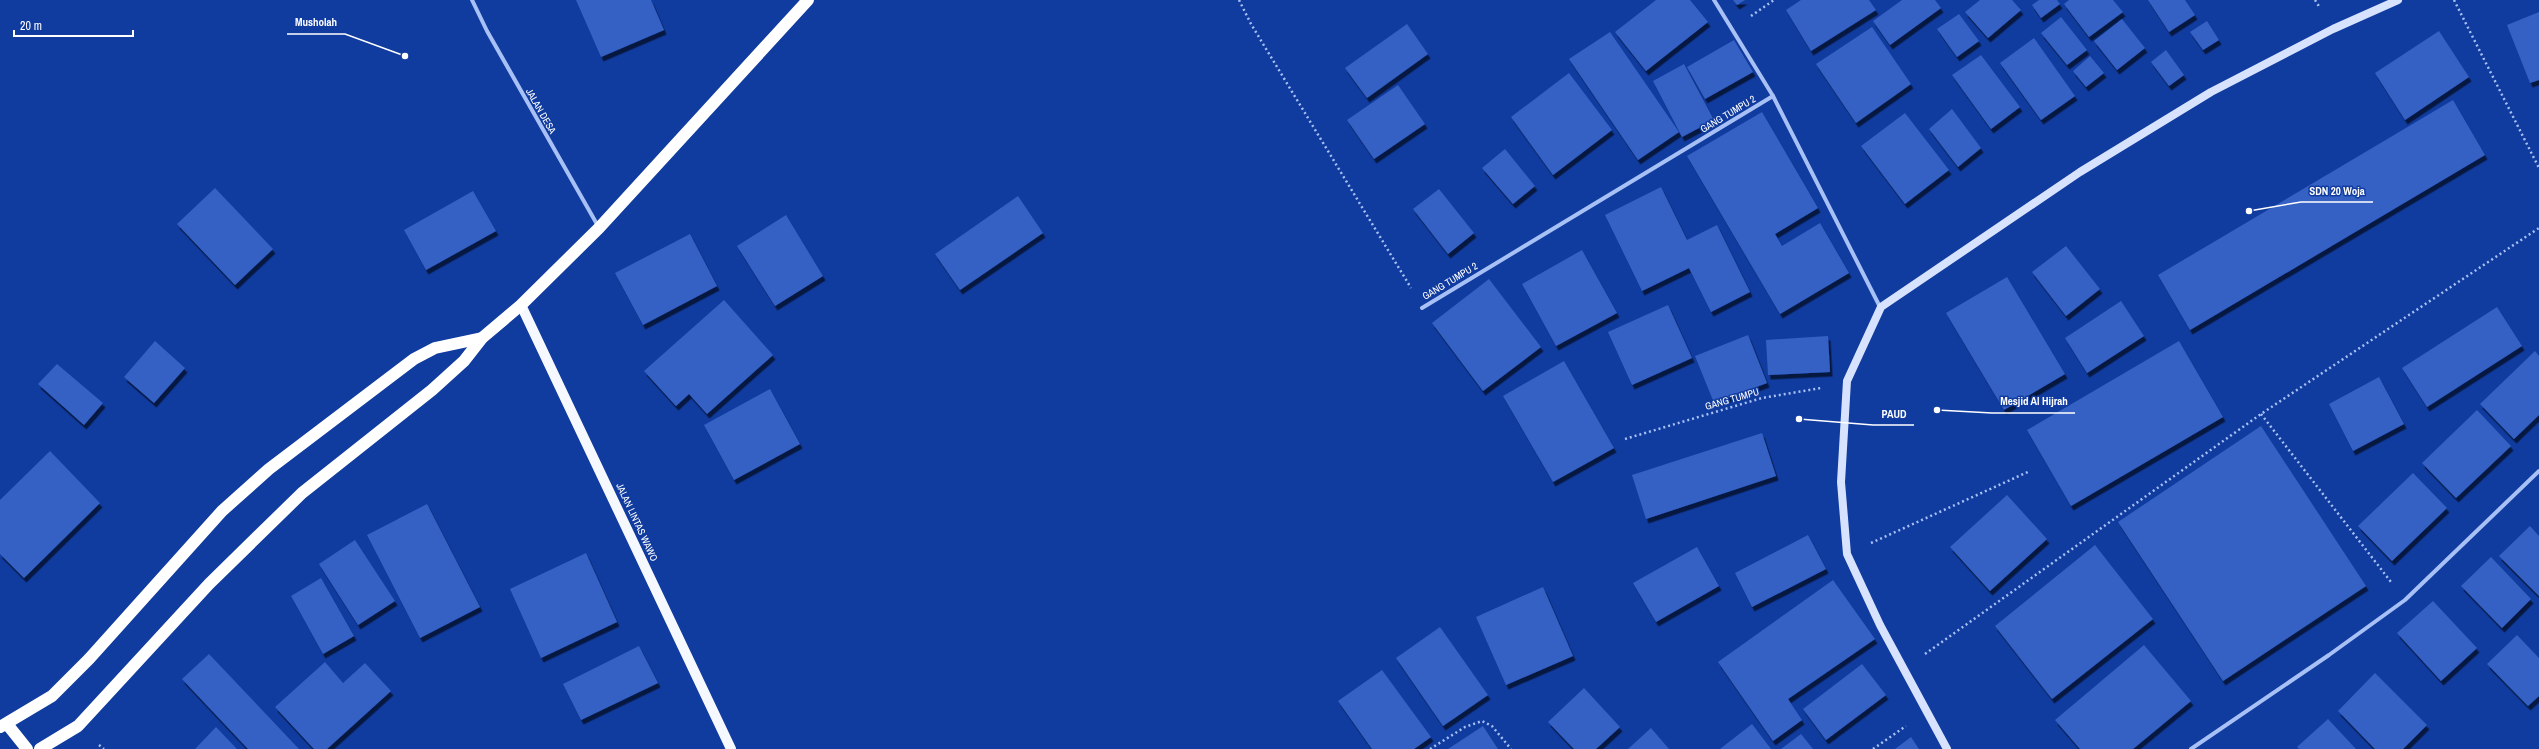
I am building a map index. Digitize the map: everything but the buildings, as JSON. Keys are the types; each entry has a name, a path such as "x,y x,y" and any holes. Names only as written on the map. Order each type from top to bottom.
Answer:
{"highway":[{"path":"40,749 78,726 209,584 302,493 432,390 464,361 482,338 521,305 599,228 808,0"},
{"path":"27,749 4,725 52,696 89,659 222,511 269,469 414,360 441,346 482,338"}],"main road":[{"name":"JALAN LINTAS WAWO","path":"521,305 731,749"}],"street":[{"name":"JALAN DESA","path":"472,0 487,31 599,228"},
{"path":"1714,0 1773,96 1880,307"},
{"path":"1947,749 1905,669 1880,626 1847,554 1841,482 1847,381 1880,307 2080,172 2211,92 2333,29 2398,0"},
{"name":"GANG TUMPU 2","path":"1422,308 1773,96"},
{"path":"2191,749 2329,655 2405,600 2539,471"}],"path":[{"name":"GANG TUMPU 2","path":"1239,0 1251,24 1422,308"},
{"path":"1732,29 1774,0"},
{"path":"2454,0 2539,168"},
{"path":"1905,669 2261,414 2539,228"},
{"name":"GANG TUMPU","path":"1625,439 1762,398 1825,387 1847,381"},
{"path":"2261,414 2405,600"},
{"path":"1847,554 2030,472"},
{"path":"1873,749 1927,712"},
{"path":"1430,749 1465,727 1482,721 1492,726 1511,749"}],"place":[{"name":"Musholah","path":"405,56"},
{"name":"SDN 20 Woja","path":"2249,211"},
{"name":"Mesjid Al Hijrah","path":"1937,410"},
{"name":"PAUD","path":"1799,419"}]}
